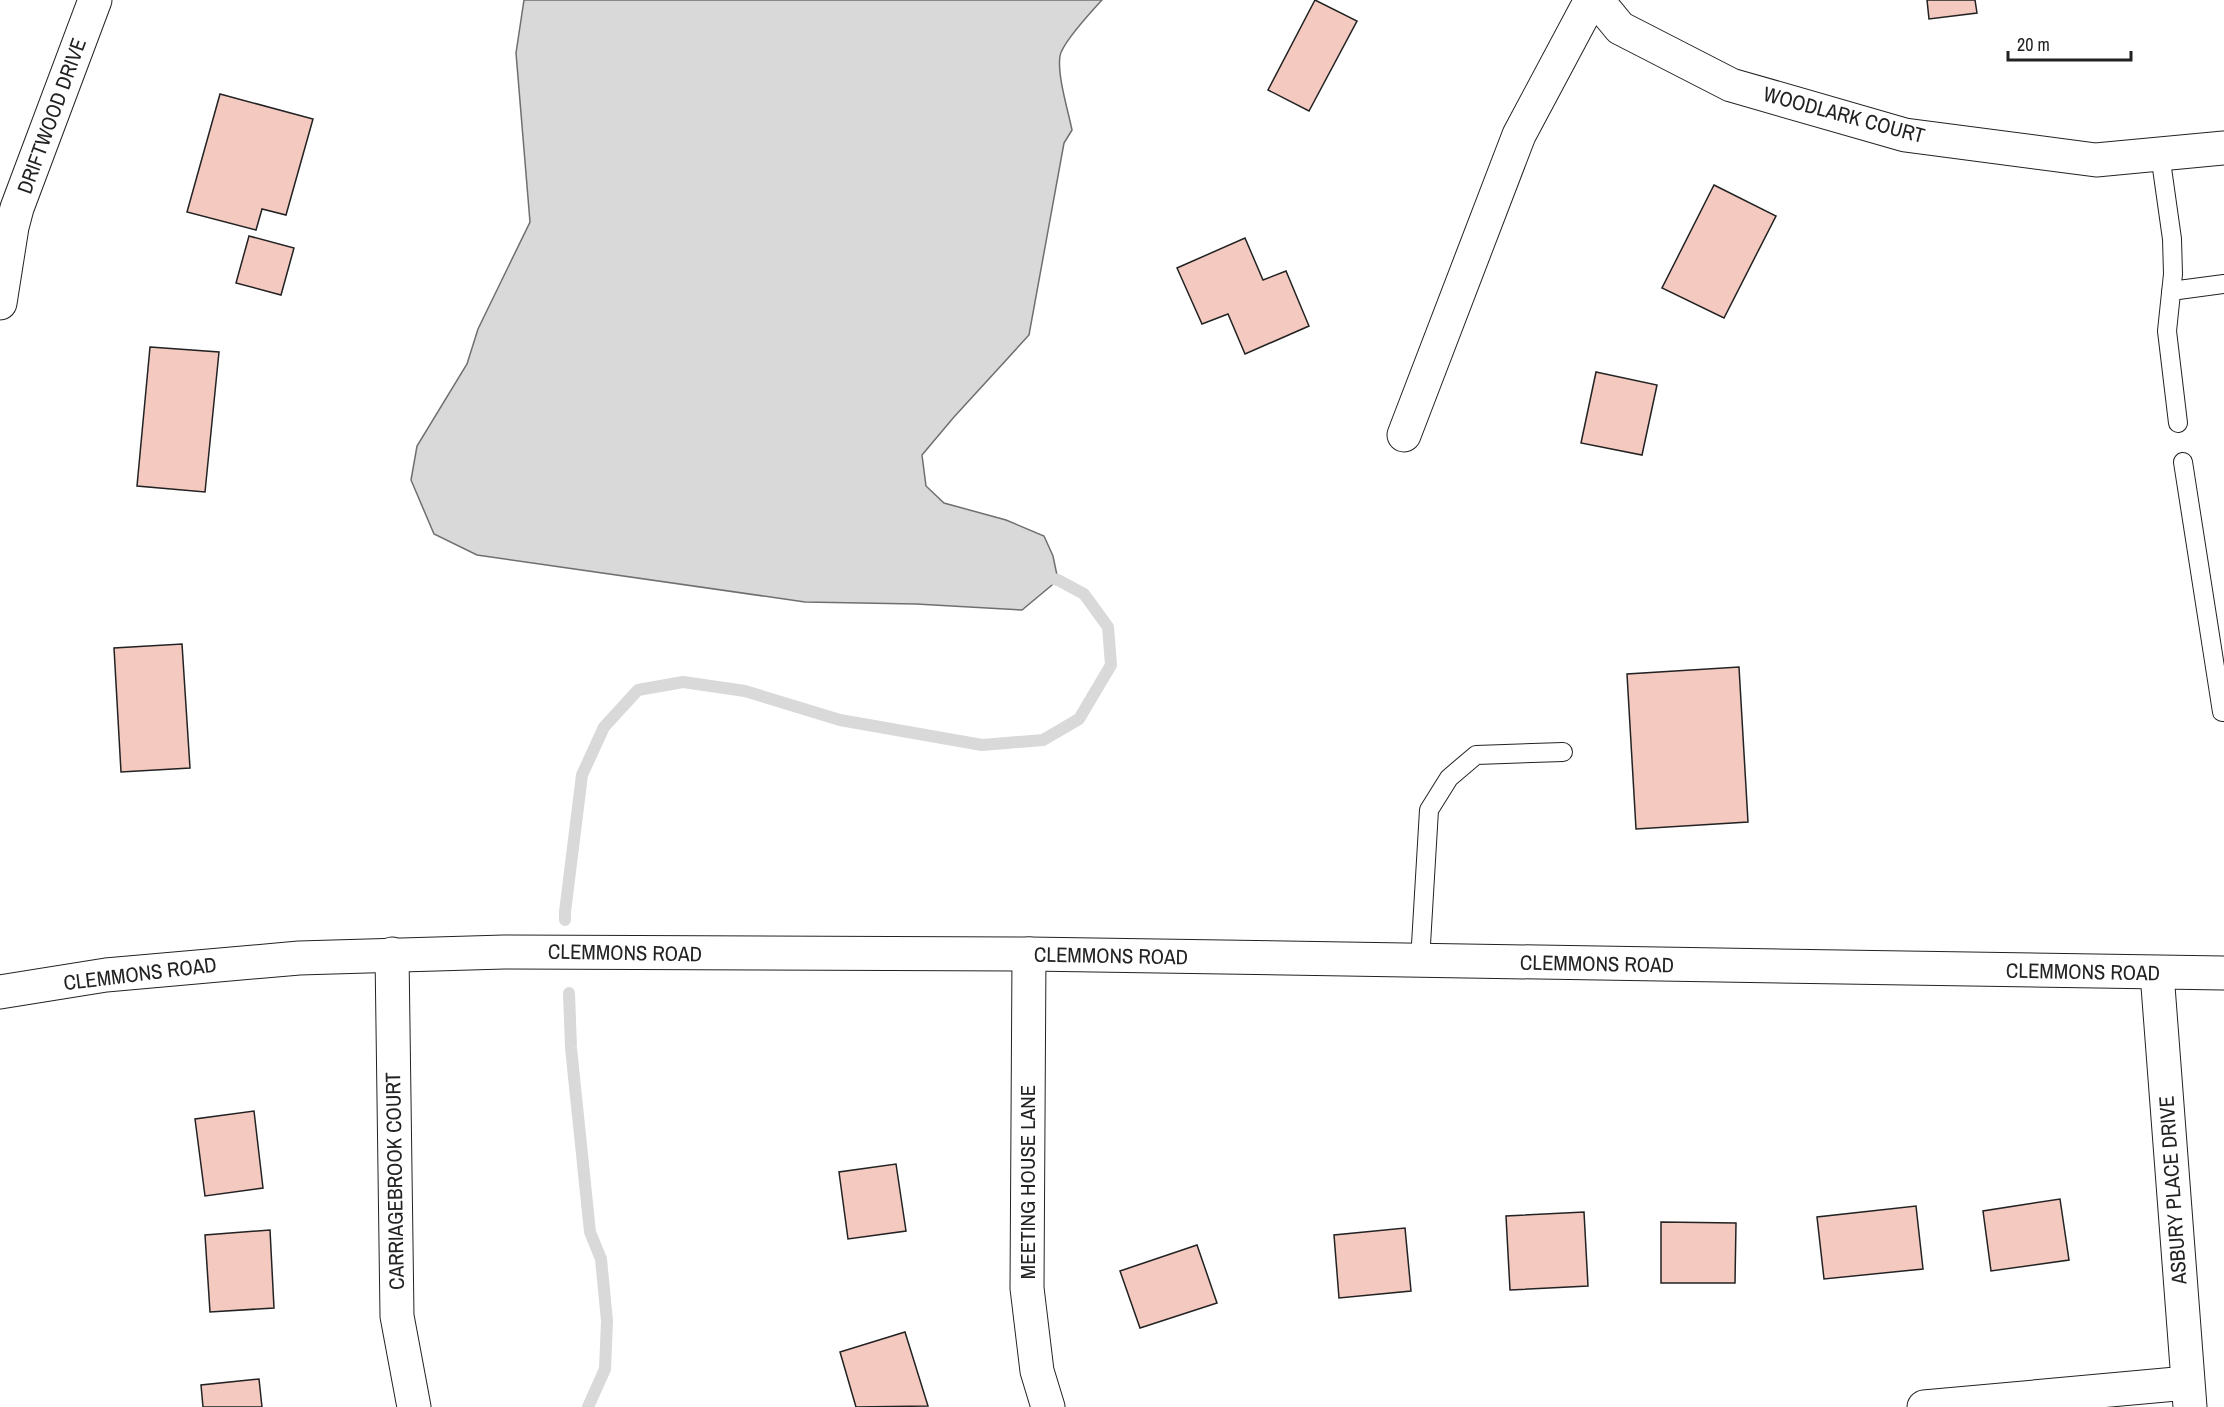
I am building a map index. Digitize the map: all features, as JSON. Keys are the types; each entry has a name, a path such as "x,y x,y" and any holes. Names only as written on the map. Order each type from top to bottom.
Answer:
{"street":[{"name":"DRIFTWOOD DRIVE","path":"0,303 6,226 95,0"},
{"path":"1404,435 1519,135 1591,0"},
{"name":"WOODLARK COURT","path":"1597,0 1620,28 1731,85 1905,135 2096,160 2224,148"},
{"name":"CLEMMONS ROAD","path":"0,992 106,975 205,965 299,958 504,952 1029,954 2224,973"},
{"name":"CARRIAGEBROOK COURT","path":"392,954 397,1316 414,1407"},
{"name":"MEETING HOUSE LANE","path":"1029,954 1027,1288 1037,1371 1048,1407"},
{"name":"ASBURY PLACE DRIVE","path":"2157,973 2188,1395"},
{"path":"1924,1407 2188,1395"}],"lane":[{"path":"2160,154 2172,239 2171,291 2167,331 2178,423"},
{"path":"2171,291 2224,284"},
{"path":"2183,462 2223,716"},
{"path":"1420,961 1429,810 1449,778 1476,755 1563,752"}],"shaded area":[{"path":"524,0 1102,0 1072,35 1060,56 1061,82 1072,130 1064,143 1029,335 922,455 926,486 944,503 1006,520 1044,536 1053,556 1058,580 1022,610 916,604 805,602 477,555 434,534 411,480 417,446 467,364 478,329 530,222 516,53"}],"building":[{"path":"1315,0 1357,21 1309,111 1268,90"},
{"path":"1927,0 1975,0 1977,13 1929,19"},
{"path":"220,94 313,119 286,215 262,209 256,230 187,212"},
{"path":"1714,185 1776,216 1724,318 1662,288"},
{"path":"249,236 294,248 281,295 236,283"},
{"path":"1245,238 1263,280 1286,271 1309,326 1245,354 1228,314 1202,324 1177,268"},
{"path":"150,347 219,352 205,492 137,486"},
{"path":"1596,372 1657,385 1642,455 1581,443"},
{"path":"182,644 190,768 121,772 114,648"},
{"path":"1739,667 1748,822 1636,829 1627,674"},
{"path":"254,1111 263,1188 205,1196 195,1119"},
{"path":"896,1164 906,1231 848,1239 839,1172"},
{"path":"2060,1199 2069,1260 1991,1271 1983,1211"},
{"path":"1916,1206 1923,1269 1824,1279 1817,1217"},
{"path":"1584,1212 1588,1286 1510,1290 1506,1216"},
{"path":"1661,1222 1736,1223 1735,1283 1661,1283"},
{"path":"1405,1228 1411,1291 1339,1298 1334,1235"},
{"path":"270,1230 274,1308 210,1312 205,1235"},
{"path":"1197,1245 1217,1303 1140,1328 1120,1271"},
{"path":"905,1332 928,1406 856,1407 840,1352"},
{"path":"259,1379 262,1407 203,1407 201,1385"}],"waterway":[{"path":"565,920 582,775 604,727 638,690 683,682 745,691 840,720 982,745 1043,740 1079,719 1111,665 1108,627 1084,594 1058,580 1045,577"},
{"path":"569,993 571,1048 590,1232 601,1259 607,1321 605,1369 588,1407"}]}
